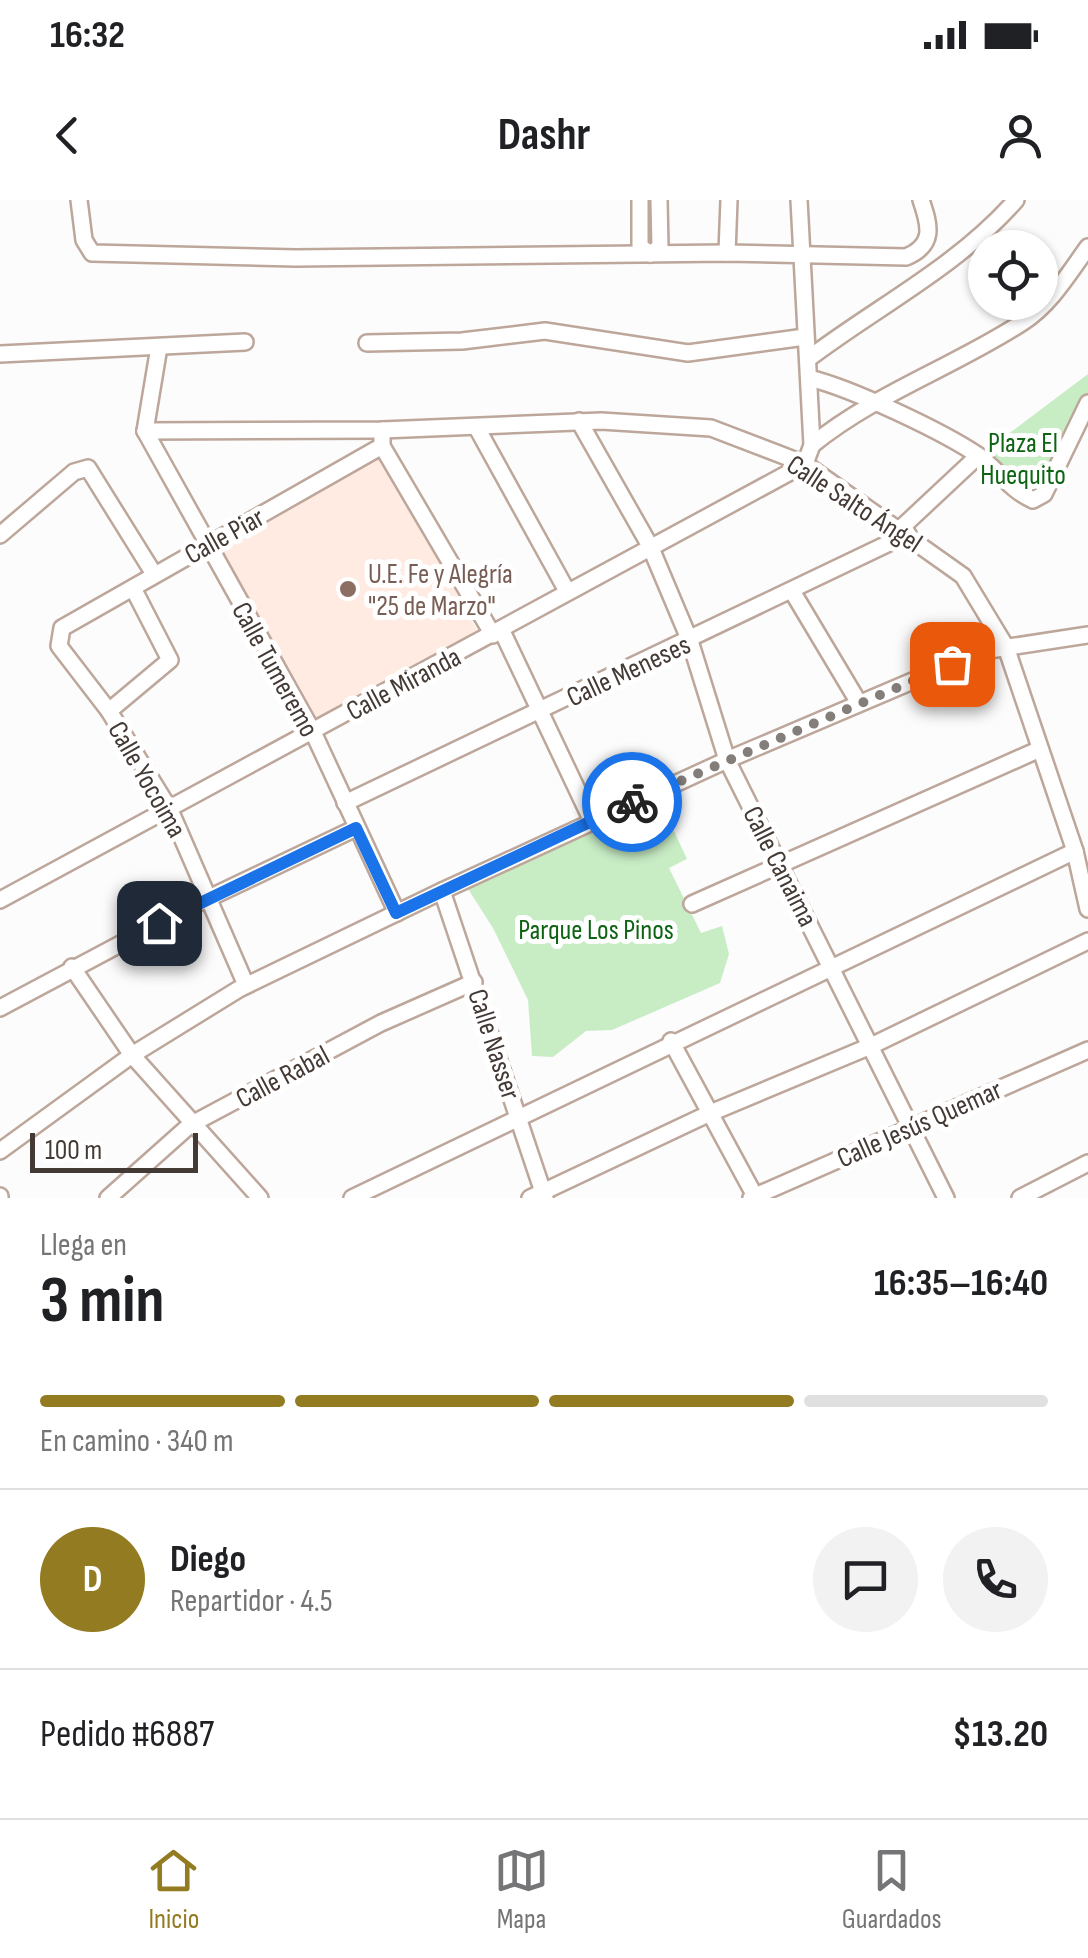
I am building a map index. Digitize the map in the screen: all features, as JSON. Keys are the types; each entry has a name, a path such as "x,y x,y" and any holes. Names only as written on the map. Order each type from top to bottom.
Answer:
{"street":[{"path":"79,200 84,240 92,253 108,257 727,253 906,257 920,251 928,240 930,227 921,200"},
{"path":"640,200 640,246 650,254"},
{"path":"650,254 660,247 659,200"},
{"path":"727,253 728,200"},
{"path":"798,200 812,445 805,464"},
{"path":"808,360 962,253 1016,200"},
{"path":"928,240 962,253"},
{"path":"812,445 844,419 877,404 909,380 1024,322 1044,304 1088,247"},
{"path":"367,343 462,340 545,331 688,353 805,337"},
{"path":"0,354 245,342"},
{"path":"145,431 160,347"},
{"path":"809,378 877,404 978,456 1018,493 1033,500 1044,494 1088,403"},
{"name":"Calle Salto Ángel","path":"145,431 382,438 579,421 710,428 805,464 963,576 1006,647 1075,851 1088,909"},
{"name":"Calle Canaima","path":"579,421 650,546 690,641 727,760 873,1045 946,1198"},
{"path":"478,428 567,591"},
{"name":"Calle Tumeremo","path":"145,431 313,732 396,913"},
{"path":"382,438 541,711 592,820"},
{"name":"Calle Piar","path":"59,637 62,628 134,590 154,574 382,438"},
{"name":"Calle Meneses","path":"345,803 690,641 904,532 978,456"},
{"name":"Calle Miranda","path":"0,900 805,464"},
{"path":"0,535 74,472 88,468 154,574"},
{"path":"109,711 170,660 134,590"},
{"path":"792,591 859,703"},
{"path":"0,1151 132,1055 246,985 442,891 727,760 982,651 1088,635"},
{"name":"Calle Yocoima","path":"59,637 59,646 109,711 170,810 246,985"},
{"path":"692,904 1040,749"},
{"path":"0,1008 209,897 356,828"},
{"path":"352,1198 1075,851"},
{"name":"Calle Nasser","path":"442,891 518,1116 539,1196"},
{"path":"539,1196 708,1114 873,1045 1088,941"},
{"path":"72,967 132,1055 190,1125 260,1198"},
{"name":"Calle Rabal","path":"108,1198 190,1125 380,1023 474,982"},
{"path":"671,1042 754,1197"},
{"name":"Calle Jesús Quemar","path":"754,1197 1088,1050"},
{"path":"1020,1198 1088,1163"}],"shaded area":[{"name":"U.E. Fe y Alegría \"25 de Marzo\"","path":"380,455 478,632 313,722 219,546"}],"green space":[{"name":"Plaza El Huequito","path":"1088,374 1088,398 1033,500 979,456"},
{"name":"Parque Los Pinos","path":"658,797 687,859 669,868 701,933 722,926 729,954 720,983 612,1030 586,1031 553,1057 532,1056 528,1000 493,928 468,889"}],"way so far":[{"path":"632,802 952,664"}],"place":[{"name":"U.E. Fe y Alegría \"25 de Marzo\"","path":"348,589"}],"route":[{"path":"159,923 356,828 396,913 632,802"}]}
